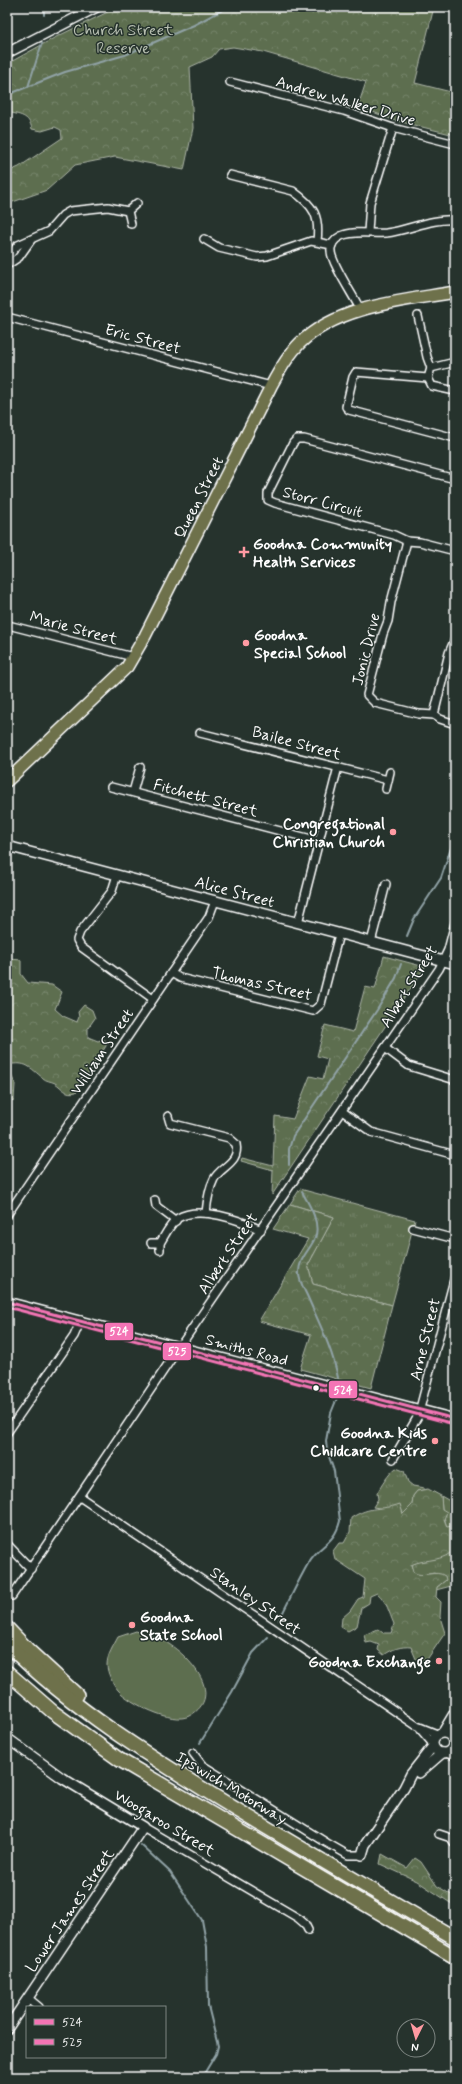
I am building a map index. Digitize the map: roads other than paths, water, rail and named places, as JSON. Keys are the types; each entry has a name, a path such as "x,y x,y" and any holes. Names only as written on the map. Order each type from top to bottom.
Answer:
{"highway":[{"path":"7,1628 29,1651 83,1700 146,1746 157,1761"},
{"name":"Ipswich Motorway","path":"7,1644 70,1701 157,1761 455,1938"},
{"name":"Ipswich Motorway","path":"7,1672 52,1712 108,1753 455,1957"}],"main road":[{"name":"Queen Street","path":"7,781 119,674 133,657 241,449 271,386 290,355 308,336 328,323 361,311 455,292"}],"street":[{"path":"7,53 97,7"},
{"name":"Andrew Walker Drive","path":"230,82 344,111 392,128 455,144"},
{"path":"368,232 370,204 392,128"},
{"path":"230,175 293,191 302,197 315,212 319,225 317,241"},
{"path":"128,211 137,203"},
{"path":"7,258 18,245 49,231 63,215 70,211 108,207 128,211"},
{"path":"128,211 131,224"},
{"path":"361,311 332,258 332,245 342,236 368,232 386,233 425,222 444,219 455,220"},
{"path":"204,238 219,248 263,258 307,242 317,241 332,245"},
{"path":"7,265 19,257 31,240"},
{"path":"418,316 426,357 431,368 428,378 432,386 455,391"},
{"name":"Eric Street","path":"7,317 271,386"},
{"path":"431,368 455,362"},
{"path":"428,378 356,372 346,407 349,410 455,438"},
{"name":"Storr Circuit","path":"455,479 304,439 297,439 293,443 268,493 268,500 394,535 407,541 420,542 455,551"},
{"name":"Jonic Drive","path":"407,541 388,621 383,634 367,695 375,703 419,714 434,715 455,724"},
{"name":"Marie Street","path":"8,625 133,657"},
{"path":"434,715 448,653 455,640"},
{"name":"Bailee Street","path":"200,733 388,780"},
{"name":"Fitchett Street","path":"133,792 140,767"},
{"path":"298,923 338,767"},
{"path":"386,789 390,772"},
{"name":"Fitchett Street","path":"111,787 319,841"},
{"name":"Alice Street","path":"7,846 455,964"},
{"path":"117,875 112,891 80,932 78,940 81,947 153,999"},
{"path":"371,942 386,884"},
{"name":"William Street","path":"7,1215 209,917 215,901"},
{"name":"Albert Street","path":"12,1596 180,1346 261,1230 444,961 455,923"},
{"name":"Thomas Street","path":"171,973 226,990 312,1011 321,1004 339,934"},
{"path":"385,1048 409,1066 455,1080"},
{"path":"342,1111 371,1132 455,1155"},
{"path":"167,1123 230,1138 236,1144 236,1150 232,1163 214,1179 206,1213"},
{"path":"154,1205 176,1220"},
{"path":"151,1243 160,1246 176,1220 193,1213 206,1213 248,1224 261,1230"},
{"path":"413,1228 455,1239"},
{"name":"Arne Street","path":"393,1459 415,1425 455,1276"},
{"name":"Smiths Road","path":"7,1302 81,1320 455,1419"},
{"path":"7,1433 74,1336 81,1320"},
{"name":"Stanley Street","path":"80,1496 417,1726 432,1745"},
{"path":"7,1544 30,1569"},
{"path":"193,1753 202,1765 327,1843 348,1855 362,1855 365,1845 404,1788 411,1774 455,1712"},
{"name":"Stanley Street","path":"417,1726 440,1733"},
{"path":"404,1788 420,1772 444,1753 452,1749 454,1738 440,1733"},
{"name":"Woogaroo Street","path":"7,1738 62,1778 298,1918 305,1924 308,1930"},
{"path":"432,1745 436,1751 455,1756"},
{"name":"Lower James Street","path":"7,2029 143,1827"},
{"path":"439,1834 451,1838 455,1844"},
{"path":"28,1998 39,2006"}],"waterway":[{"path":"44,7 44,15"},
{"path":"7,95 65,72 125,55 194,25 228,7"},
{"path":"28,87 42,43"},
{"path":"407,936 414,919 441,878 455,836"},
{"path":"448,856 455,852"},
{"path":"289,1165 289,1149 293,1136 377,1010 396,978 401,964"},
{"path":"302,1192 313,1214 316,1232 315,1238 300,1264 299,1277 330,1348 338,1378"},
{"path":"279,1620 309,1562 334,1535 340,1521 334,1471 327,1451 326,1441 331,1413 337,1398"},
{"path":"200,1743 232,1692 253,1653 268,1637"},
{"path":"141,1845 170,1872 202,1920 207,1947 208,2006 218,2046 216,2054 202,2077"},
{"path":"7,2075 11,2077"}],"place":[{"name":"Goodna Community Health Services","path":"244,552"},
{"name":"Goodna Special School","path":"246,643"},
{"name":"Congregational Christian Church","path":"393,832"},
{"name":"Goodna Kids Childcare Centre","path":"435,1441"},
{"name":"Goodna State School","path":"132,1625"},
{"name":"Goodna Exchange","path":"439,1661"}],"park label":[{"name":"Church Street Reserve","path":"123,38"}]}
